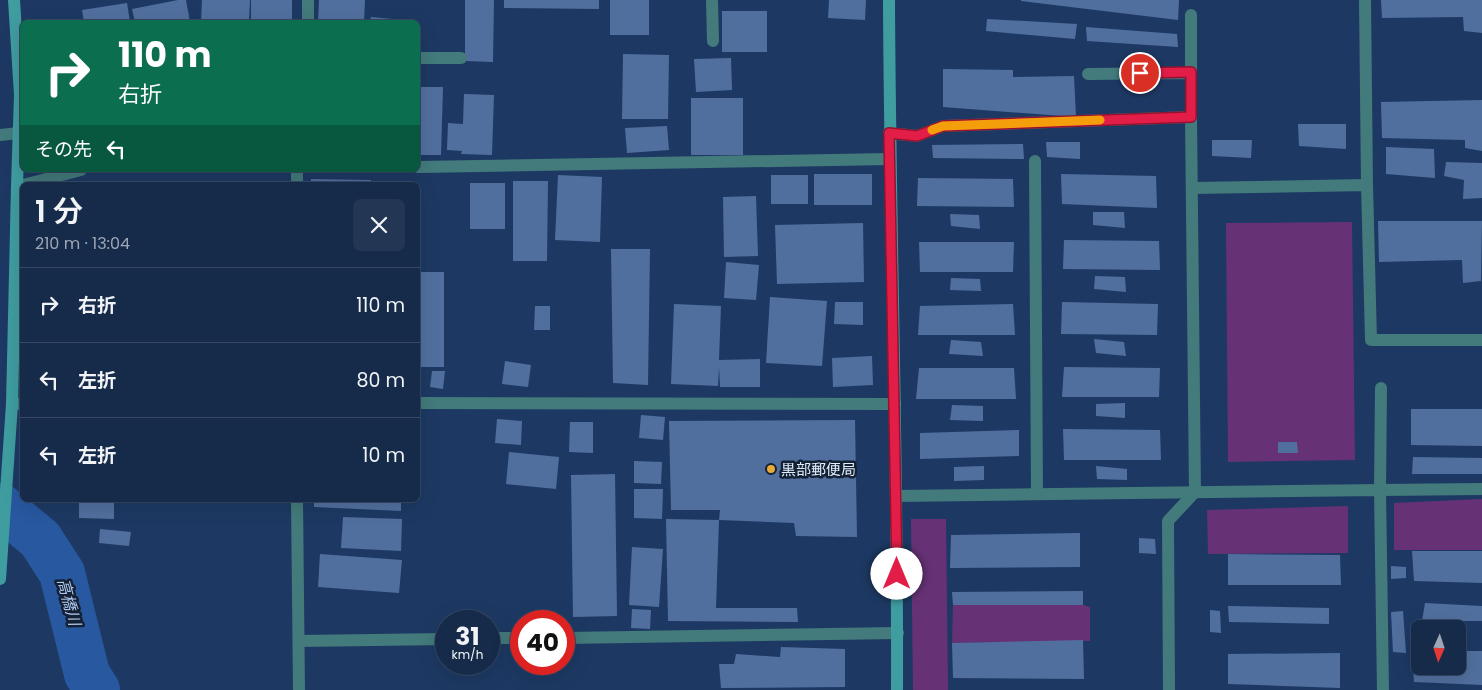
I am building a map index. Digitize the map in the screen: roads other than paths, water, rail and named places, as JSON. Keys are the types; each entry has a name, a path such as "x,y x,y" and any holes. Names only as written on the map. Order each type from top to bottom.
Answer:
{"street":[{"path":"14,0 20,81"},
{"path":"308,0 308,20"},
{"path":"712,0 713,41"},
{"path":"889,0 889,159 897,496 898,690"},
{"path":"1365,0 1371,340 1482,340"},
{"path":"1169,690 1168,521 1195,492 1191,15"},
{"path":"420,58 461,58"},
{"path":"1088,74 1191,72"},
{"path":"20,107 18,133 20,168"},
{"path":"889,133 917,136 943,126 1191,117"},
{"path":"0,136 18,133"},
{"path":"420,167 889,159"},
{"path":"1035,160 1037,494"},
{"path":"36,182 74,172"},
{"path":"1192,188 1367,185"},
{"path":"0,580 17,404 20,240"},
{"path":"1381,388 1380,490 1383,690"},
{"path":"420,403 895,404"},
{"path":"897,496 1482,489"},
{"path":"297,502 299,690"},
{"path":"575,638 898,633"},
{"path":"299,641 435,639"}],"waterway":[{"name":"高橋川","path":"0,506 40,539 62,573 87,674 97,690"}],"place":[{"name":"黒部郵便局","path":"771,469"}]}
